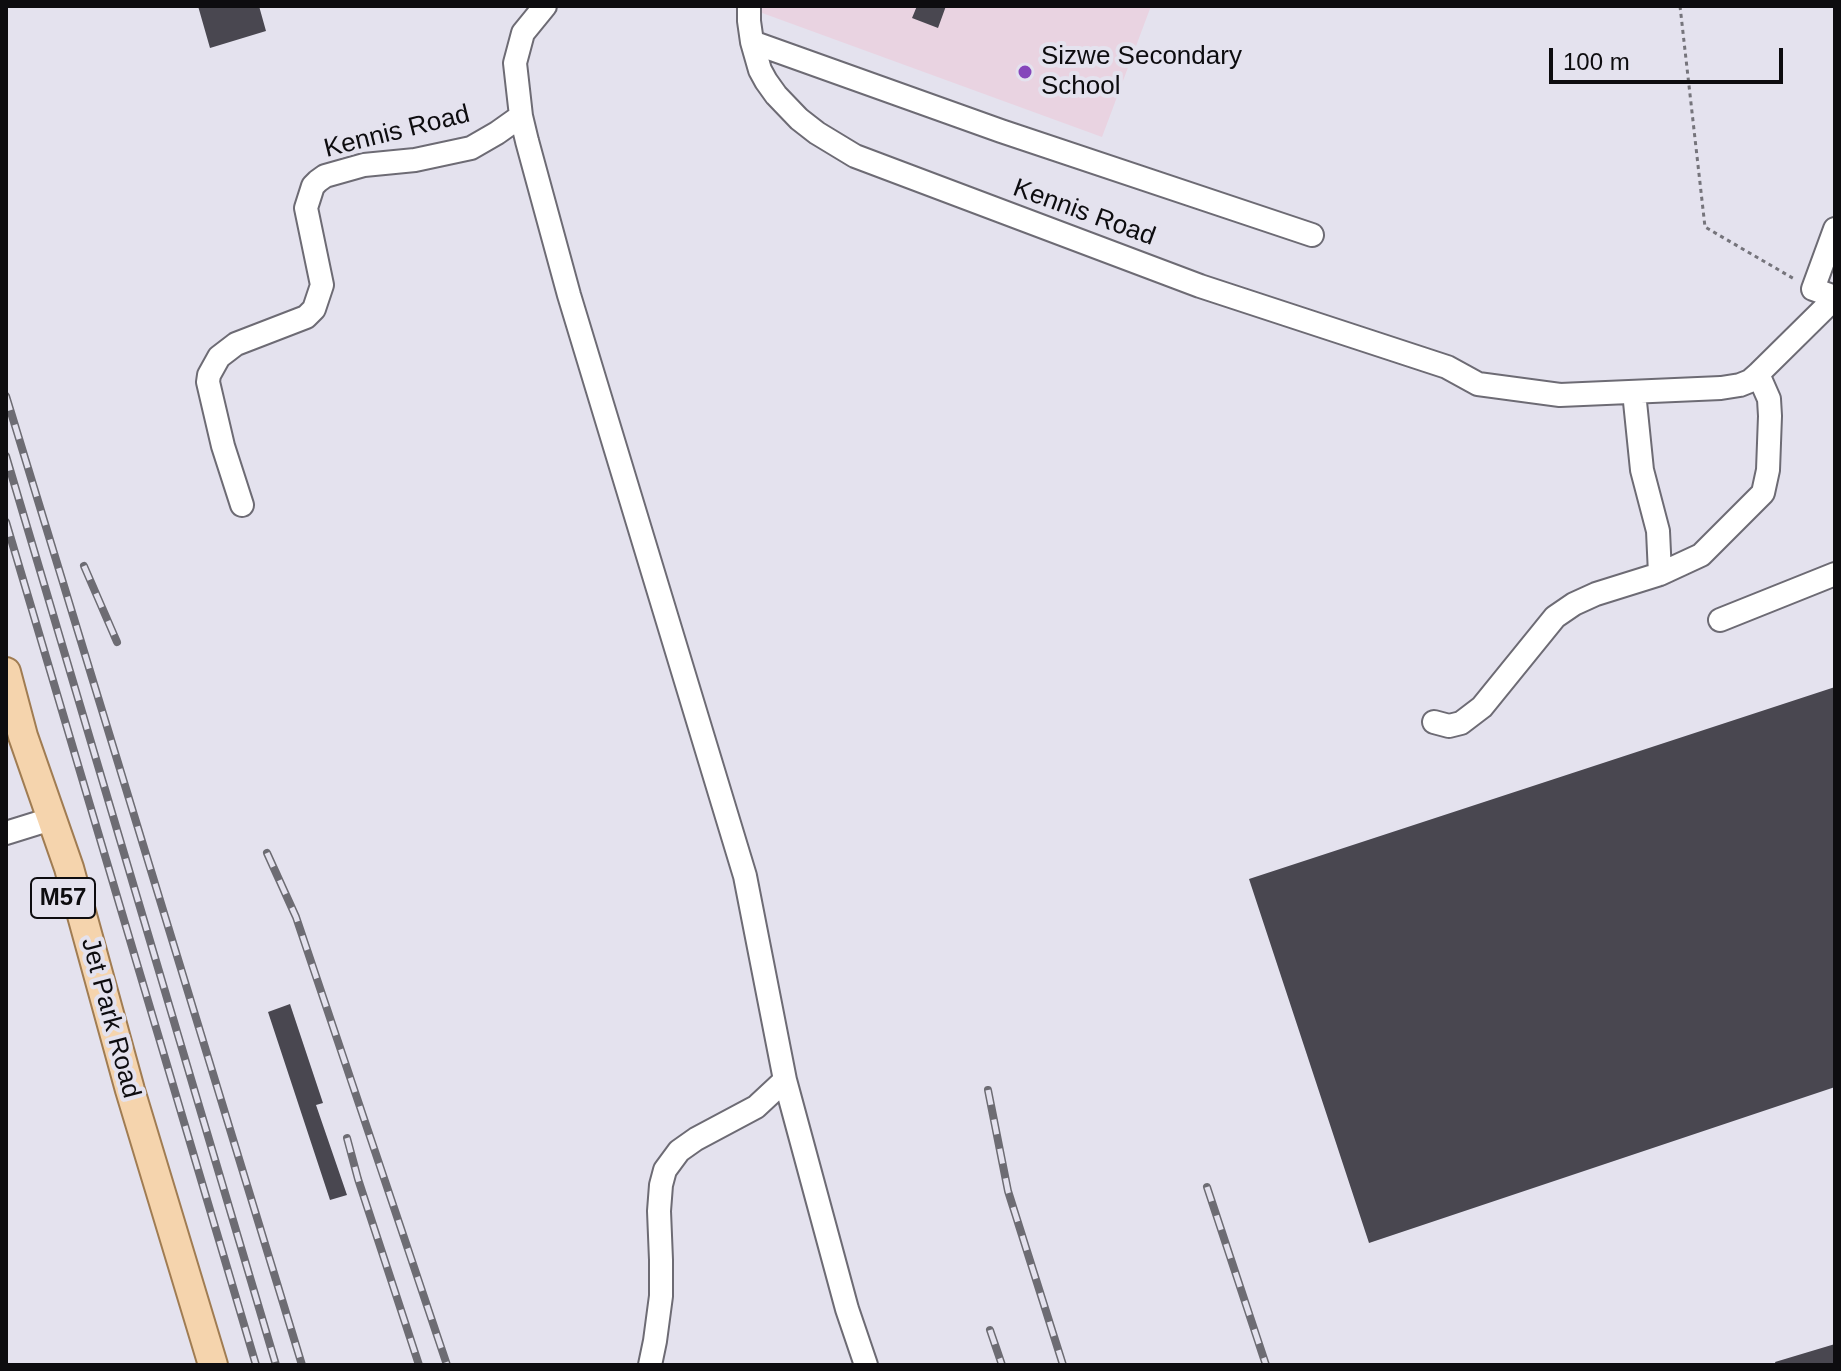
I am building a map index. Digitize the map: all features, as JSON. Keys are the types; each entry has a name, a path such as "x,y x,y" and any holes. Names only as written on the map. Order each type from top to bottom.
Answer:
{"main road":[{"name":"Jet Park Road","path":"6,672 46,821 204,1365"},
{"name":"Jet Park Road","path":"6,701 46,821 69,868 130,1090 213,1365"}],"street":[{"path":"545,6 529,24 519,43 515,63 521,116 569,295 745,876 785,1080 847,1309 866,1365"},
{"name":"Kennis Road","path":"749,6 752,42 760,70 776,95 817,133 855,156 1200,286 1447,367 1478,384 1560,395 1721,388 1740,385 1758,374"},
{"path":"752,42 1001,131 1312,235"},
{"name":"Kennis Road","path":"242,505 223,446 209,375 219,357 236,344 306,317 314,309 322,285 306,208 313,186 325,176 364,165 415,160 471,148 521,116"},
{"path":"1434,722 1449,726 1461,723 1482,707 1555,617 1596,594 1660,574 1701,555 1763,493 1768,470 1770,416 1769,399 1758,374 1835,297 1813,289 1835,229"},
{"path":"1634,392 1642,470 1658,531 1660,574"},
{"path":"1720,620 1835,574"},
{"path":"6,833 46,821"},
{"path":"650,1365 661,1296 659,1211 665,1170 679,1151 756,1107 785,1080"}],"path":[{"path":"1680,6 1705,227 1813,289"}],"shaded area":[{"name":"Sizwe Secondary School","path":"755,6 1151,6 1102,137 754,10"}],"building":[{"path":"198,6 259,6 266,31 210,48"},
{"path":"917,6 946,6 938,28 912,18"},
{"path":"1835,687 1835,1087 1369,1243 1249,879"},
{"path":"290,1004 323,1103 316,1105 347,1195 330,1200 268,1012"},
{"path":"1835,1344 1835,1365 1776,1365 1775,1362"}],"railway":[{"path":"6,396 302,1365"},
{"path":"6,456 276,1365"},
{"path":"6,522 256,1365"},
{"path":"84,566 117,642"},
{"path":"267,853 296,917 447,1365"},
{"path":"988,1090 1008,1191 1063,1365"},
{"path":"347,1138 419,1365"},
{"path":"1207,1187 1266,1365"},
{"path":"990,1330 1002,1365"}],"place":[{"name":"Sizwe Secondary School","path":"1025,72"}]}
